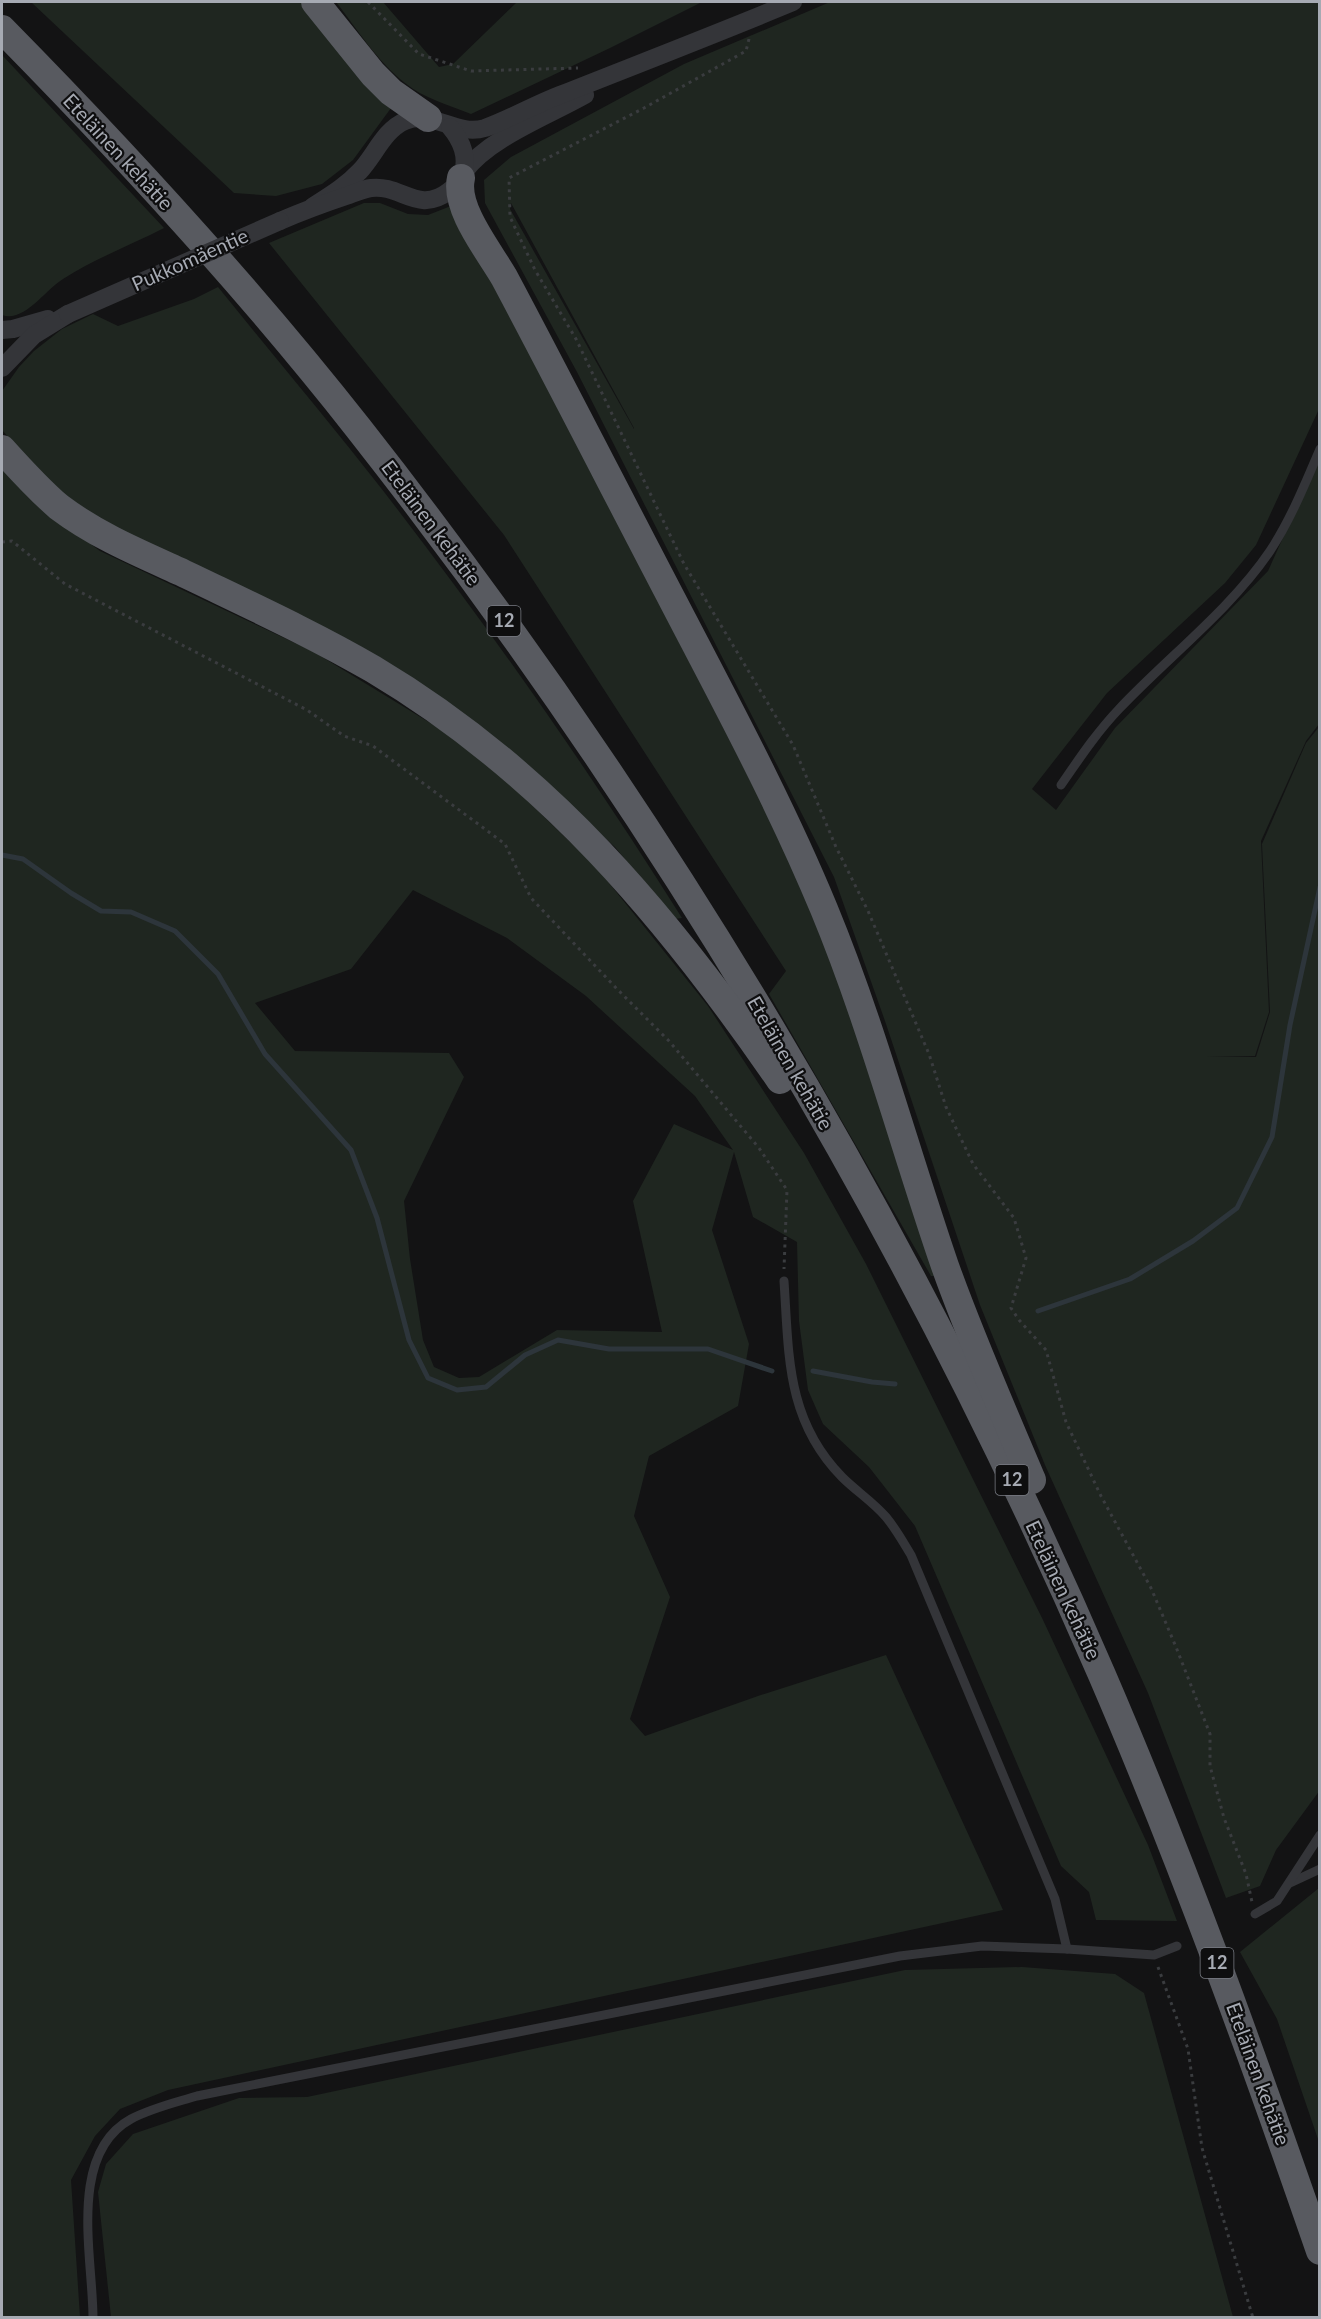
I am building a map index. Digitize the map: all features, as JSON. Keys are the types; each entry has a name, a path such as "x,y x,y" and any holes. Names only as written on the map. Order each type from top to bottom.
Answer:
{"highway":[{"path":"315,2 373,74 391,92 439,122"},
{"name":"Eteläinen kehätie","path":"2,29 120,151 301,358 358,428 484,592 606,770 722,947 842,1152 914,1282 1020,1496 1104,1680 1193,1899 1320,2251"},
{"path":"463,175 459,188 468,216 525,316 702,656 786,823 822,904 857,994 965,1319 1055,1536 1104,1680"},
{"path":"2,449 33,483 60,507 88,527 126,548 258,609 371,668 415,694 479,741 542,793 618,870 681,945 742,1024 914,1282"}],"street":[{"name":"Pukkomäentie","path":"312,207 344,186 360,171 393,129 404,121 415,118 469,131 483,128 534,105 637,66 793,2"},
{"name":"Pukkomäentie","path":"2,368 34,335 68,314 312,207 369,188 381,188 420,201 445,195 472,161 500,141 637,66"},
{"path":"439,122 463,147 463,175"},
{"name":"Pukkomäentie","path":"2,330 14,329 68,314"}],"lane":[{"path":"1061,785 1093,738 1118,710 1218,611 1269,552 1305,484 1320,449"},
{"path":"784,1281 790,1364 800,1413 824,1457 842,1477 885,1515 899,1533 911,1555 1055,1899 1066,1949"},
{"path":"1255,1914 1277,1901 1320,1835"},
{"path":"1290,1883 1320,1869"},
{"path":"93,2318 88,2211 91,2175 108,2139 129,2120 154,2109 197,2096 900,1956 982,1946 1154,1955 1177,1946"}],"path":[{"path":"368,2 419,54 471,71 589,68"},
{"path":"756,17 746,51 644,108 509,178 510,217 535,270 576,339 684,564 793,745 836,848 868,911 929,1054 946,1107 973,1164 1014,1218 1026,1258 1011,1308 1046,1350 1066,1422 1101,1496 1151,1588 1176,1647 1209,1734 1210,1767 1224,1818 1246,1874 1255,1914"},
{"path":"2,542 12,541 65,584 307,710 344,736 373,746 505,844 531,898 669,1041 759,1148 787,1190 784,1281"},
{"path":"1154,1955 1188,2049 1202,2148 1253,2318"}],"shaded area":[{"path":"31,2 302,2 391,108 353,160 322,184 276,196 234,193"},
{"path":"336,2 383,2 439,67 453,64 517,2 702,2 471,114 428,97 405,83 376,55"},
{"path":"830,2 1319,2 1319,409 1256,545 1225,583 1107,693 1032,789 1056,810 1115,728 1268,571 1319,458 1319,724 1306,741 1261,841 1269,1012 1255,1056 1207,1057 1256,1057 1270,1012 1262,844 1306,743 1319,727 1320,1790 1276,1850 1260,1886 1226,1898 1148,1693 1045,1465 980,1305 834,877 577,372 485,203 484,180 511,157 684,64","holes":["511,203 634,428 510,209"]},
{"path":"2,55 164,228 75,272 56,284 26,310 10,316 2,315"},
{"path":"364,203 380,203 408,214 428,215 451,206 494,280 798,874 843,991 939,1276 931,1276 769,994 786,971 504,535 269,243"},
{"path":"218,287 361,463 460,593 574,753 682,918 674,919 615,847 524,766 122,533 70,500 35,467 2,430 2,391 34,351 62,329 93,314 118,326 194,299"},
{"path":"2,467 29,498 100,551 314,652 463,743 508,782 597,868 708,1006 804,1153 866,1264 1043,1620 1148,1845 1177,1921 1096,1920 1089,1892 1061,1866 915,1526 869,1467 823,1424 808,1390 799,1321 797,1242 753,1217 734,1152 712,1230 749,1344 738,1406 649,1456 634,1516 670,1597 630,1719 645,1736 758,1696 886,1655 1003,1910 168,2090 120,2109 95,2136 71,2180 80,2317 2,2317","holes":["413,890 507,938 586,996 695,1096 733,1150 674,1124 633,1201 662,1332 557,1330 479,1377 459,1378 434,1367 423,1340 410,1259 404,1201 464,1077 449,1053 295,1051 255,1003 351,969"]},
{"path":"1319,1888 1319,2142 1277,2019 1240,1952"},
{"path":"1022,1967 1115,1974 1144,1993 1233,2317 111,2317 98,2192 106,2164 133,2134 239,2098 307,2097 905,1970"}],"waterway":[{"path":"2,855 23,859 101,911 131,912 175,931 218,974 265,1054 351,1150 377,1218 409,1340 428,1378 457,1390 486,1387 525,1355 558,1340 609,1349 708,1349 772,1371"},
{"path":"1038,1311 1130,1279 1193,1241 1237,1208 1272,1137 1290,1025 1320,887"},
{"path":"813,1371 895,1384"}]}
